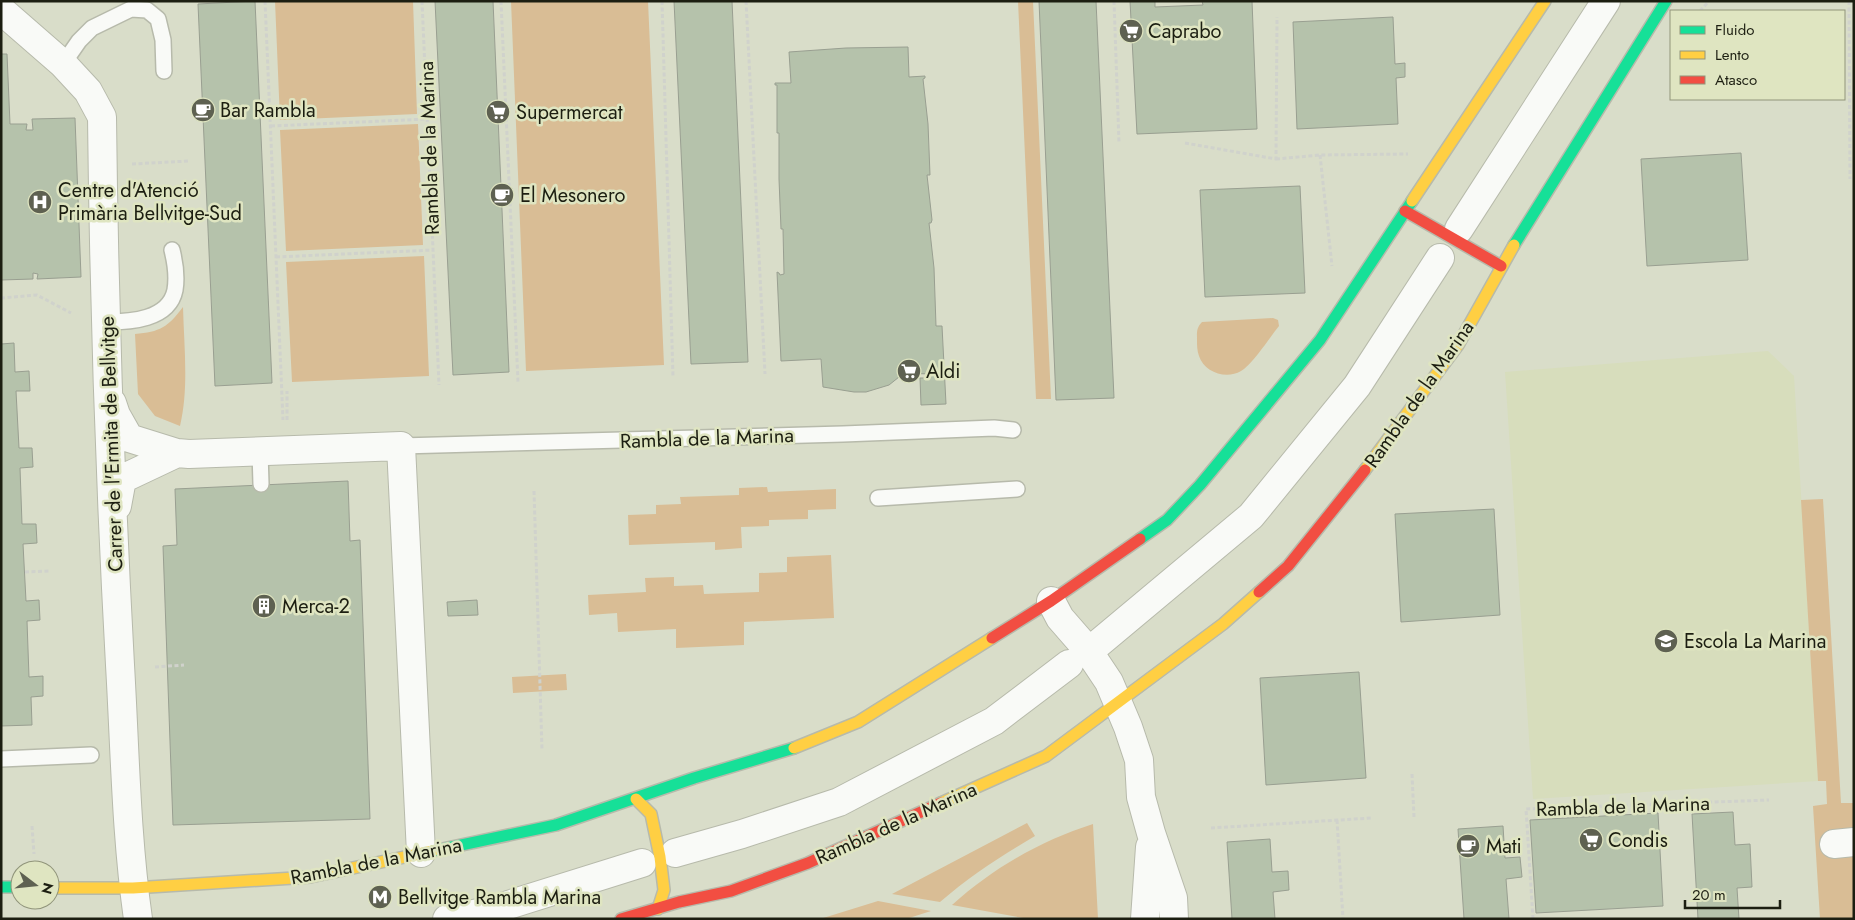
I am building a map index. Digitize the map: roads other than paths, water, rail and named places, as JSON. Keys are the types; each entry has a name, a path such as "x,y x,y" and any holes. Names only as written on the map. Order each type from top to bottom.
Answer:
{"street":[{"name":"Rambla de la Marina","path":"60,888 133,888 310,877 556,825 694,778 790,750 858,722 1051,601 1167,520 1200,485 1320,340 1545,1"},
{"path":"1459,229 1606,1"},
{"name":"Rambla de la Marina","path":"621,919 731,892 808,863 1046,756 1208,635 1288,566 1377,456 1458,345 1501,266 1666,1"},
{"name":"Carrer de l'Ermita de Bellvitge","path":"1,10 63,64 88,91 102,117 107,384 113,528 133,888 138,919"},
{"path":"1405,211 1501,266"},
{"path":"1099,643 1251,516 1357,386 1440,258"},
{"path":"107,384 116,415 129,438 177,453 260,452 401,446 421,853"},
{"path":"113,528 122,479 177,453"},
{"path":"1051,601 1060,618 1087,649 1109,682 1118,701 1139,760 1140,797 1173,898 1174,919"},
{"path":"676,853 742,834 839,802 994,721 1069,664"},
{"path":"636,799 651,814 660,857 664,890 658,909"},
{"path":"1146,919 1151,832"},
{"path":"447,919 488,911 642,863"}],"lane":[{"path":"63,64 92,28 131,9 147,10 158,19 163,40 164,71"},
{"path":"106,322 132,322 164,310 175,291 175,263 172,250"},
{"name":"Rambla de la Marina","path":"401,446 824,435 994,428 1013,430"},
{"path":"260,452 261,484"},
{"path":"878,498 1017,490"},
{"path":"1,759 91,755"}],"place":[{"name":"Caprabo","path":"1131,31"},
{"name":"Bar Rambla","path":"203,110"},
{"name":"Supermercat","path":"498,112"},
{"name":"El Mesonero","path":"502,195"},
{"name":"Centre d'Atenció Primària Bellvitge-Sud","path":"40,202"},
{"name":"Aldi","path":"909,371"},
{"name":"Merca-2","path":"264,606"},
{"name":"Escola La Marina","path":"1666,641"},
{"name":"Condis","path":"1591,840"},
{"name":"Mati","path":"1468,846"},
{"name":"Bellvitge Rambla Marina","path":"380,897"}]}
